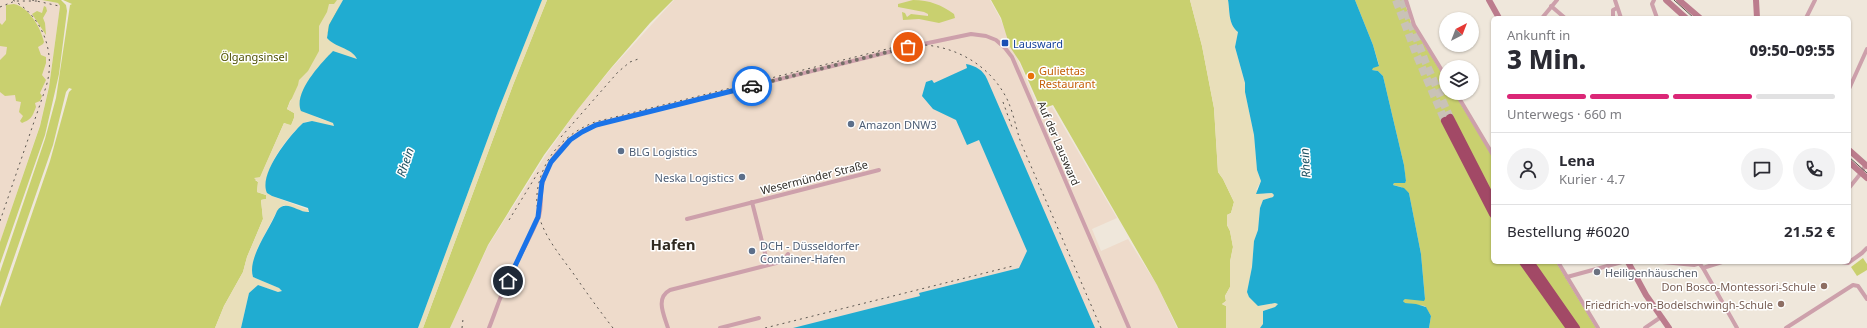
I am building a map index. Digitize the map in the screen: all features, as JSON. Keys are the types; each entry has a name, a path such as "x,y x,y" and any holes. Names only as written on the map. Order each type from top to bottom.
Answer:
{"highway":[{"path":"1491,198 1448,119 1491,210"},
{"path":"1524,264 1570,328"},
{"path":"1531,264 1576,328"}],"street":[{"path":"1406,0 1414,25 1439,66"},
{"path":"1489,0 1498,16"},
{"path":"1544,16 1557,0"},
{"path":"1615,0 1620,16"},
{"path":"1654,0 1652,4 1656,16"},
{"path":"1666,0 1684,16"},
{"path":"1679,0 1698,16"},
{"path":"1756,0 1757,16"},
{"path":"1807,16 1815,0"},
{"path":"1551,6 1563,16"},
{"path":"1613,16 1612,12 1618,8"},
{"name":"Auf der Lausward","path":"489,328 505,286 538,217 542,182 551,162 570,140 582,132 596,125 908,47 971,34 991,37 1001,44 1012,57 1129,328"},
{"path":"1851,84 1867,48"},
{"path":"1460,100 1491,152"},
{"path":"1851,152 1867,164 1851,186"},
{"path":"1851,164 1867,178"},
{"name":"Wesermünder Straße","path":"687,219 879,170"},
{"name":"Wesermünder Straße","path":"752,202 768,265"},
{"path":"1851,259 1866,251"},
{"path":"783,261 788,254"},
{"path":"668,328 661,304 662,298 666,292 796,258"},
{"path":"1559,264 1598,328"},
{"path":"1567,277 1615,264"},
{"path":"1629,264 1646,295 1669,328"},
{"path":"1701,264 1737,328"},
{"path":"1703,268 1716,264"},
{"path":"1786,328 1855,284 1867,299"},
{"path":"1644,328 1660,317"},
{"path":"720,328 759,318"}],"shaded area":[{"path":"0,0 42,0 58,3 60,6 49,86 40,125 0,242"},
{"path":"674,0 990,0 1000,18 1040,112 1052,107 1117,218 1092,229 1101,251 1128,239 1157,285 1177,328 450,328 488,246 545,156 578,109 611,69"}],"green space":[{"path":"42,0 61,0 66,5 67,11 59,74 45,135 0,264 0,242 40,126 49,87 60,6 58,3"},
{"name":"Ölgangsinsel","path":"63,0 342,0 305,85 290,101 287,109 294,113 291,126 284,123 260,178 255,180 258,182 257,192 266,195 266,199 261,200 263,219 247,257 243,272 224,306 215,328 0,328 0,307 50,161 69,92 72,89 69,88 66,92 53,145 0,298 0,272 45,139 56,98 70,5 72,4"},
{"path":"547,0 673,0 650,23 611,68 544,155 488,245 450,328 423,328 513,85"},
{"path":"913,0 930,2 940,6 954,14 955,18 939,23 919,19 903,20 902,12 905,13 907,17 911,14 928,16 928,14 924,12 898,7 898,4"},
{"path":"991,0 1190,0 1202,46 1214,108 1218,172 1234,202 1231,213 1227,215 1227,225 1230,231 1233,247 1230,262 1230,287 1225,296 1226,301 1222,304 1226,306 1226,328 1178,328 1157,285 1053,105 1041,109 1020,62 1010,47 1001,18"},
{"path":"1355,0 1404,0 1411,23 1439,69 1439,100 1458,100 1491,154 1491,264 1557,264 1596,328 1429,328 1431,316 1425,306 1404,303 1403,300 1405,299 1425,299 1421,254 1409,193 1401,187 1393,185 1394,183 1406,182 1404,165 1383,76 1378,71 1372,70 1372,68 1379,65 1373,45"},
{"path":"14,4 25,9 34,19 44,42 38,47 41,55 46,57 46,63 42,75 46,80 40,93 42,96 40,101 35,103 36,107 34,113 28,120 22,123 20,121 23,116 19,112 21,102 16,101 15,95 5,96 0,92 0,60 6,54 7,47 0,46 0,23 2,25 6,20 6,5"},
{"path":"44,6 46,7 47,11 43,18 46,35 32,14 37,11 42,13"},
{"path":"1863,258 1867,264 1867,270 1857,276 1851,267"}],"sand":[{"path":"337,0 343,0 329,25 327,36 334,43 355,55 357,59 333,52 311,77 303,92 300,107 318,118 333,123 334,126 315,122 303,123 289,137 277,155 268,173 267,193 309,210 307,213 284,205 277,211 257,249 252,273 253,277 279,288 282,291 278,292 258,285 249,293 241,328 215,328 224,306 243,272 247,257 263,219 261,200 266,199 266,195 257,192 258,182 254,178 260,177 284,123 291,125 294,118 294,113 287,109 299,80 308,71 319,51 319,26 327,12 329,4 334,4"},
{"path":"542,0 547,0 513,85 423,328 418,328 498,111"},
{"path":"1190,0 1228,0 1232,25 1238,32 1235,47 1245,84 1245,92 1254,135 1257,170 1261,181 1256,190 1266,194 1272,193 1274,195 1273,197 1263,200 1260,208 1258,230 1254,241 1252,267 1247,292 1258,306 1275,303 1278,304 1275,307 1263,311 1263,324 1260,328 1226,328 1226,306 1222,304 1226,301 1225,296 1230,287 1230,262 1233,247 1230,231 1227,225 1227,215 1231,213 1234,202 1218,172 1214,108 1202,46"}],"water":[{"name":"Rhein","path":"343,0 542,0 498,111 418,328 241,328 249,293 258,285 278,292 282,291 279,288 253,277 252,269 256,253 277,211 280,207 288,206 309,212 308,208 267,193 265,185 271,166 284,145 303,123 312,121 334,126 333,123 301,111 301,96 304,87 315,71 333,51 357,59 351,52 334,44 327,38 329,25"},
{"name":"Rhein","path":"1228,0 1355,0 1373,45 1379,66 1373,68 1372,70 1378,71 1383,76 1404,165 1405,183 1394,183 1393,185 1404,188 1409,193 1421,254 1425,299 1424,301 1405,299 1403,301 1405,303 1426,307 1431,316 1429,328 1260,328 1263,324 1263,311 1275,307 1278,304 1275,303 1258,306 1249,297 1247,292 1252,267 1254,241 1258,230 1260,208 1263,200 1273,197 1274,195 1272,193 1256,194 1261,181 1257,170 1254,135 1245,92 1245,83 1235,47 1238,32 1232,25"},
{"path":"966,64 979,69 987,79 1095,328 793,328 920,296 919,293 1019,268 1027,251 979,140 967,145 956,120 933,109 922,96 926,82 932,80 934,83 967,68"}],"tunnel":[{"path":"1396,0 1417,56 1445,121"},
{"path":"1402,0 1425,61 1450,118"}],"tram line":[{"path":"1674,0 1692,16"},
{"path":"1851,159 1867,173"}],"railway":[{"path":"0,221 49,75 48,50 40,27 33,17 13,0"},
{"path":"32,0 59,6"},
{"path":"0,7 15,1 37,1"},
{"path":"613,328 555,248 541,223 537,197 539,182 549,158 566,139 580,129 595,122 899,46 915,45 947,49 962,55 988,73 998,85 1007,99 1021,143 1101,328"},
{"path":"561,137 618,72 630,62 641,58"},
{"path":"1003,102 1013,130"},
{"path":"509,220 539,171"},
{"path":"765,328 1013,266"},
{"path":"462,328 463,319"}],"way so far":[{"path":"752,86 908,47"}],"place":[{"name":"Lausward","path":"1005,43"},
{"name":"Guliettas Restaurant","path":"1031,76"},
{"name":"Amazon DNW3","path":"851,124"},
{"name":"BLG Logistics","path":"621,151"},
{"name":"Neska Logistics","path":"742,177"},
{"name":"DCH - Düsseldorfer Container-Hafen","path":"752,251"},
{"name":"Heiligenhäuschen","path":"1597,272"},
{"name":"Don Bosco-Montessori-Schule","path":"1824,286"},
{"name":"Friedrich-von-Bodelschwingh-Schule","path":"1781,304"}],"district":[{"name":"Hafen","path":"673,244"}],"route":[{"path":"508,281 538,217 540,211 542,182 547,170 556,155 576,135 596,125 752,86"}]}
